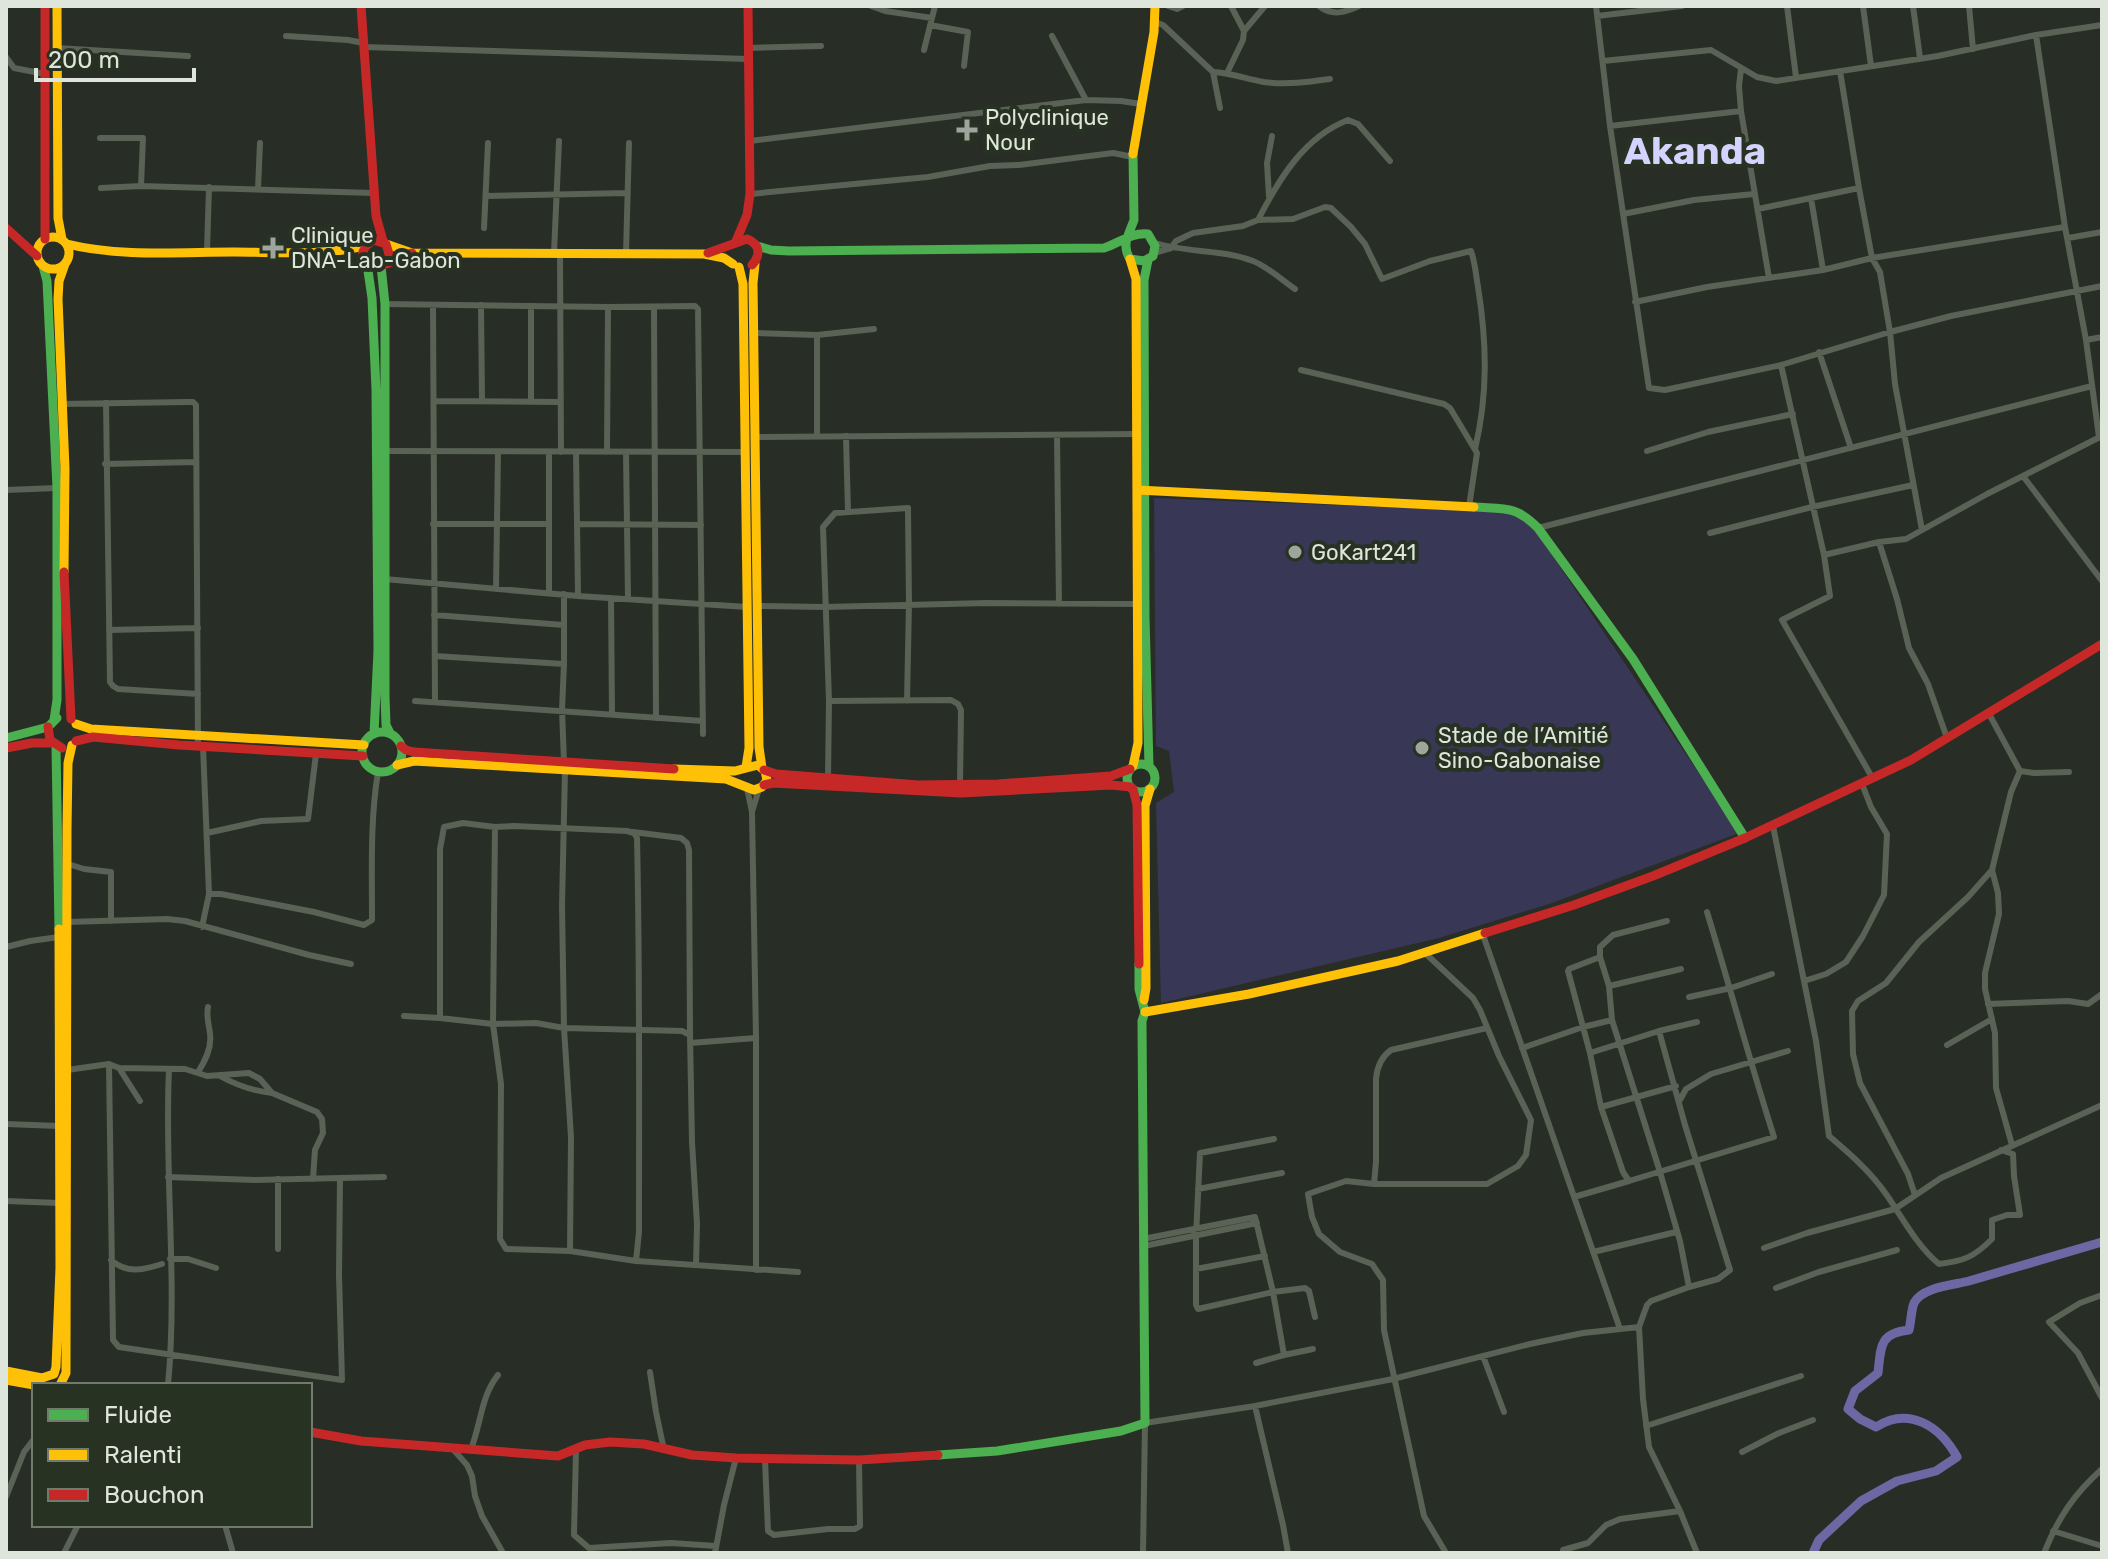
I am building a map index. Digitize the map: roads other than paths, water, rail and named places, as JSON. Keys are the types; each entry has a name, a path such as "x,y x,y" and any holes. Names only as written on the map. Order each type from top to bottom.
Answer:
{"street":[{"path":"45,6 45,239"},
{"path":"57,6 58,218 70,251 59,281 64,548 68,686 73,722 78,733 68,763 66,1373 63,1383"},
{"path":"361,6 376,216 389,254 383,264 385,451 374,734"},
{"path":"748,6 750,194 747,215 729,253 743,284 745,452 752,606 759,747 767,775 752,812"},
{"path":"871,6 968,32 964,66"},
{"path":"924,50 935,6"},
{"path":"1149,766 1137,434 1136,279 1124,248 1134,220 1133,157 1155,6"},
{"path":"1168,6 1177,9 1183,6"},
{"path":"1231,6 1244,31"},
{"path":"1227,73 1243,40 1244,31 1265,6"},
{"path":"1319,6 1328,13 1337,13 1359,6"},
{"path":"1596,6 1610,126 1649,388 1665,390 1781,365 1890,332 1995,306 2102,286"},
{"path":"1597,16 1682,6"},
{"path":"1787,6 1796,77"},
{"path":"1863,6 1871,66"},
{"path":"1913,6 1920,58"},
{"path":"1969,6 1973,49"},
{"path":"1155,22 1163,25 1213,72 1220,108"},
{"path":"1603,61 1711,50 1757,77 1776,81 1938,56 2036,35 2102,25"},
{"path":"1824,555 1906,539 2101,436 2036,35"},
{"path":"286,36 348,40 364,45 748,54 821,46"},
{"path":"1052,36 1086,100"},
{"path":"57,48 188,56"},
{"path":"6,57 14,68 45,74"},
{"path":"1741,69 1741,111 1769,278"},
{"path":"1840,71 1872,258 1880,272 1895,384 1922,530"},
{"path":"1213,72 1267,82 1330,79"},
{"path":"750,141 1086,100 1141,104"},
{"path":"1610,126 1741,111"},
{"path":"1258,220 1296,158 1328,128 1348,120 1358,124 1390,161"},
{"path":"1269,198 1267,163 1272,136"},
{"path":"100,138 143,138 141,186"},
{"path":"559,141 556,194 561,307 561,452"},
{"path":"258,189 260,143"},
{"path":"484,228 488,143"},
{"path":"626,253 629,143"},
{"path":"750,194 928,177 990,166 1113,153 1133,157"},
{"path":"101,188 209,187 375,193"},
{"path":"207,251 209,187"},
{"path":"1758,209 1859,188"},
{"path":"486,196 627,193"},
{"path":"1623,214 1694,200 1754,194"},
{"path":"1811,198 1823,270"},
{"path":"1132,203 1146,233"},
{"path":"1171,248 1176,241 1193,233 1243,226 1258,220 1293,219 1317,209 1331,208 1365,244 1382,279 1430,261 1471,251 1483,314 1485,371 1483,416 1475,449"},
{"path":"747,215 759,255 753,283 755,437 749,748 741,778 752,812 756,1270"},
{"path":"376,216 362,253 369,268 373,310 385,706 386,725 390,733"},
{"path":"1635,302 1707,287 1823,270 1872,258 2065,227"},
{"path":"6,228 37,256 47,281 57,488 57,700 48,735 54,744 59,937 59,1203 54,1374"},
{"path":"704,254 743,238 771,250 789,251 1104,248 1138,232 1151,236 1152,252 1144,280 1138,743 1127,777 1137,805 1139,989 1144,1008"},
{"path":"2068,238 2102,232"},
{"path":"37,256 38,246 45,239 53,237 95,251 339,252 374,240 412,253"},
{"path":"1104,248 1140,263 1152,252 1171,248 1225,254 1255,262 1295,289"},
{"path":"43,266 53,269 95,251"},
{"path":"339,252 374,267 412,253 626,253 704,254 747,268 770,255 789,251"},
{"path":"385,304 695,306 698,309 703,734"},
{"path":"433,305 435,702"},
{"path":"481,305 482,401"},
{"path":"531,306 531,402"},
{"path":"607,452 608,307"},
{"path":"654,307 656,718"},
{"path":"754,333 817,335 874,329"},
{"path":"817,335 817,436"},
{"path":"2086,340 2102,337"},
{"path":"1819,352 1851,448"},
{"path":"1781,365 1824,555 1830,596 1782,620 1873,779"},
{"path":"1301,370 1450,408 1477,453 1469,507"},
{"path":"1538,528 2092,386"},
{"path":"434,401 560,402"},
{"path":"61,404 193,402 196,405 198,694 209,894 202,927"},
{"path":"106,403 110,682 118,689 198,694"},
{"path":"1647,451 1708,432 1793,414"},
{"path":"755,437 1137,434"},
{"path":"1057,435 1059,604"},
{"path":"846,436 848,511"},
{"path":"385,451 745,452"},
{"path":"496,589 498,452"},
{"path":"549,452 549,593"},
{"path":"576,452 578,596"},
{"path":"626,452 628,598"},
{"path":"105,464 196,462"},
{"path":"2023,476 2102,581"},
{"path":"1710,533 1913,485"},
{"path":"6,490 57,488"},
{"path":"1141,490 1514,509 1525,515 1538,528 1633,659 1745,838"},
{"path":"828,779 829,701 823,527 835,513 908,508 907,701"},
{"path":"433,524 549,524"},
{"path":"577,524 701,525"},
{"path":"1879,542 1909,648 1928,684 1947,738"},
{"path":"381,578 578,596 752,606 1138,604"},
{"path":"564,594 564,1028 571,1137 570,1251"},
{"path":"611,598 612,714"},
{"path":"434,615 564,625"},
{"path":"109,630 198,628"},
{"path":"1144,1008 1293,985 1425,953 1653,876 1773,826 1911,760 2102,644"},
{"path":"435,656 564,664"},
{"path":"829,701 951,700 958,704 961,710 960,786"},
{"path":"415,701 703,721"},
{"path":"1988,712 2020,771"},
{"path":"6,738 62,717 91,729 316,754 363,756"},
{"path":"1149,766 1141,764 1111,776 960,786 776,774 754,765 710,771 564,766 414,761 378,772 368,766 363,756 364,745 374,734 382,732 390,733 406,750 414,752 564,766 726,779 745,787 773,783 961,793 1111,785 1142,792 1154,785 1156,777 1149,766"},
{"path":"6,748 32,743 54,744 64,748 93,737 364,745"},
{"path":"397,765 402,755 401,746"},
{"path":"207,833 261,821 308,819 316,754"},
{"path":"2020,771 2069,772"},
{"path":"1915,1195 1908,1174 1860,1083 1853,1054 1852,1011 1858,1001 1886,983 1919,942 1992,870 2011,792 2020,771"},
{"path":"209,894 314,912 364,925 372,920 371,835 378,772"},
{"path":"1804,981 1826,974 1846,962 1884,895 1887,834 1862,784"},
{"path":"1143,1553 1142,1021 1146,988 1145,806 1150,789"},
{"path":"440,1018 440,849 444,827 463,823 495,827 627,831 681,838 687,843 696,1265"},
{"path":"1773,826 1816,1041 1829,1136 1858,1159 1939,1264 1956,1262 1976,1254 1992,1239 1992,1220 2020,1215 2013,1154 2001,1150"},
{"path":"495,827 493,1024 501,1084 502,1244 506,1249 570,1251 636,1261 798,1272"},
{"path":"627,831 637,838 639,1232 636,1261"},
{"path":"68,864 111,872 111,921"},
{"path":"1992,870 1999,914 1984,980 1996,1044 1996,1088 2012,1145"},
{"path":"1574,1197 1774,1137 1707,912"},
{"path":"67,922 185,921 351,964"},
{"path":"1667,921 1613,935 1600,947 1600,957 1609,986 1612,1020 1660,1172 1689,1287"},
{"path":"1483,935 1620,1329"},
{"path":"6,947 59,937"},
{"path":"1425,953 1473,998 1529,1114 1531,1127 1526,1155 1518,1166 1487,1184 1374,1184 1346,1181 1308,1194 1319,1234 1340,1252 1372,1264 1383,1280 1384,1330 1424,1516 1446,1553"},
{"path":"1600,957 1568,971 1601,1107 1623,1172 1629,1181"},
{"path":"1609,986 1681,969"},
{"path":"1689,997 1731,988 1772,974"},
{"path":"1988,1004 2068,1001 2088,1004 2102,994"},
{"path":"198,1072 207,1058 210,1041 208,1007"},
{"path":"404,1016 493,1024 536,1023 564,1028 682,1031 690,1039 756,1038"},
{"path":"1947,1045 1992,1019"},
{"path":"1522,1048 1612,1020"},
{"path":"1590,1053 1697,1022"},
{"path":"1374,1184 1376,1079 1384,1055 1391,1050 1487,1028"},
{"path":"1659,1031 1730,1270 1718,1279 1651,1301 1639,1327 1649,1447 1697,1553"},
{"path":"1680,1100 1686,1089 1711,1074 1788,1051"},
{"path":"67,1070 109,1064 119,1068 198,1072 207,1076 249,1073 260,1079 272,1093"},
{"path":"109,1064 113,1340 119,1347 342,1380 340,1178"},
{"path":"119,1068 140,1101"},
{"path":"168,1383 172,1334 167,1110 169,1069"},
{"path":"220,1076 242,1087 272,1093 317,1112 322,1119 323,1133 315,1150 313,1179"},
{"path":"1601,1107 1676,1086"},
{"path":"1764,1248 1895,1209 1941,1178 2102,1105"},
{"path":"6,1124 59,1126"},
{"path":"1274,1139 1200,1153 1196,1305 1198,1309 1305,1288 1309,1291 1315,1317"},
{"path":"1198,1189 1282,1173"},
{"path":"168,1177 384,1177"},
{"path":"278,1179 278,1249"},
{"path":"6,1201 59,1203"},
{"path":"1144,1242 1255,1217 1284,1355"},
{"path":"1593,1252 1676,1232"},
{"path":"1776,1288 1897,1250"},
{"path":"1196,1269 1265,1256"},
{"path":"170,1259 188,1259 216,1268"},
{"path":"111,1260 126,1270 143,1270 162,1264"},
{"path":"2102,1295 2080,1303 2049,1322 2078,1353 2102,1398"},
{"path":"312,1432 361,1441 558,1456 585,1445 610,1442 644,1444 692,1455 765,1460 859,1460 997,1451 1255,1406 1393,1379 1583,1333 1639,1327"},
{"path":"1256,1363 1313,1349"},
{"path":"1483,1356 1504,1412"},
{"path":"6,1371 42,1378 54,1374"},
{"path":"650,1372 664,1450"},
{"path":"54,1374 61,1383"},
{"path":"471,1449 488,1388 498,1375"},
{"path":"1646,1426 1801,1376"},
{"path":"6,1380 32,1385"},
{"path":"1255,1406 1288,1553"},
{"path":"1742,1452 1813,1420"},
{"path":"6,1497 24,1452 32,1442"},
{"path":"452,1448 467,1465 482,1516 503,1553"},
{"path":"576,1450 574,1535 589,1548 621,1550 671,1543 715,1550 736,1458"},
{"path":"765,1460 768,1531 774,1535 855,1529 860,1526 859,1460"},
{"path":"2044,1553 2053,1531 2080,1489 2102,1469"},
{"path":"1563,1553 1571,1546 1588,1543 1606,1525 1620,1519 1680,1511"},
{"path":"64,1553 77,1527"},
{"path":"226,1527 233,1553"},
{"path":"2053,1531 2102,1546"}],"waterway":[{"path":"1813,1553 1819,1540 1861,1501 1897,1481 1936,1471 1957,1457 1942,1436 1922,1422 1900,1418 1876,1427 1848,1409 1855,1391 1878,1373 1883,1343 1892,1334 1909,1330 1913,1306 1918,1298 1939,1288 2102,1242"}],"place":[{"name":"Polyclinique Nour","path":"967,130"},
{"name":"Clinique DNA-Lab-Gabon","path":"273,248"},
{"name":"GoKart241","path":"1295,552"},
{"name":"Stade de l’Amitié Sino-Gabonaise","path":"1422,748"}],"district":[{"name":"Akanda","path":"1695,151"}]}
